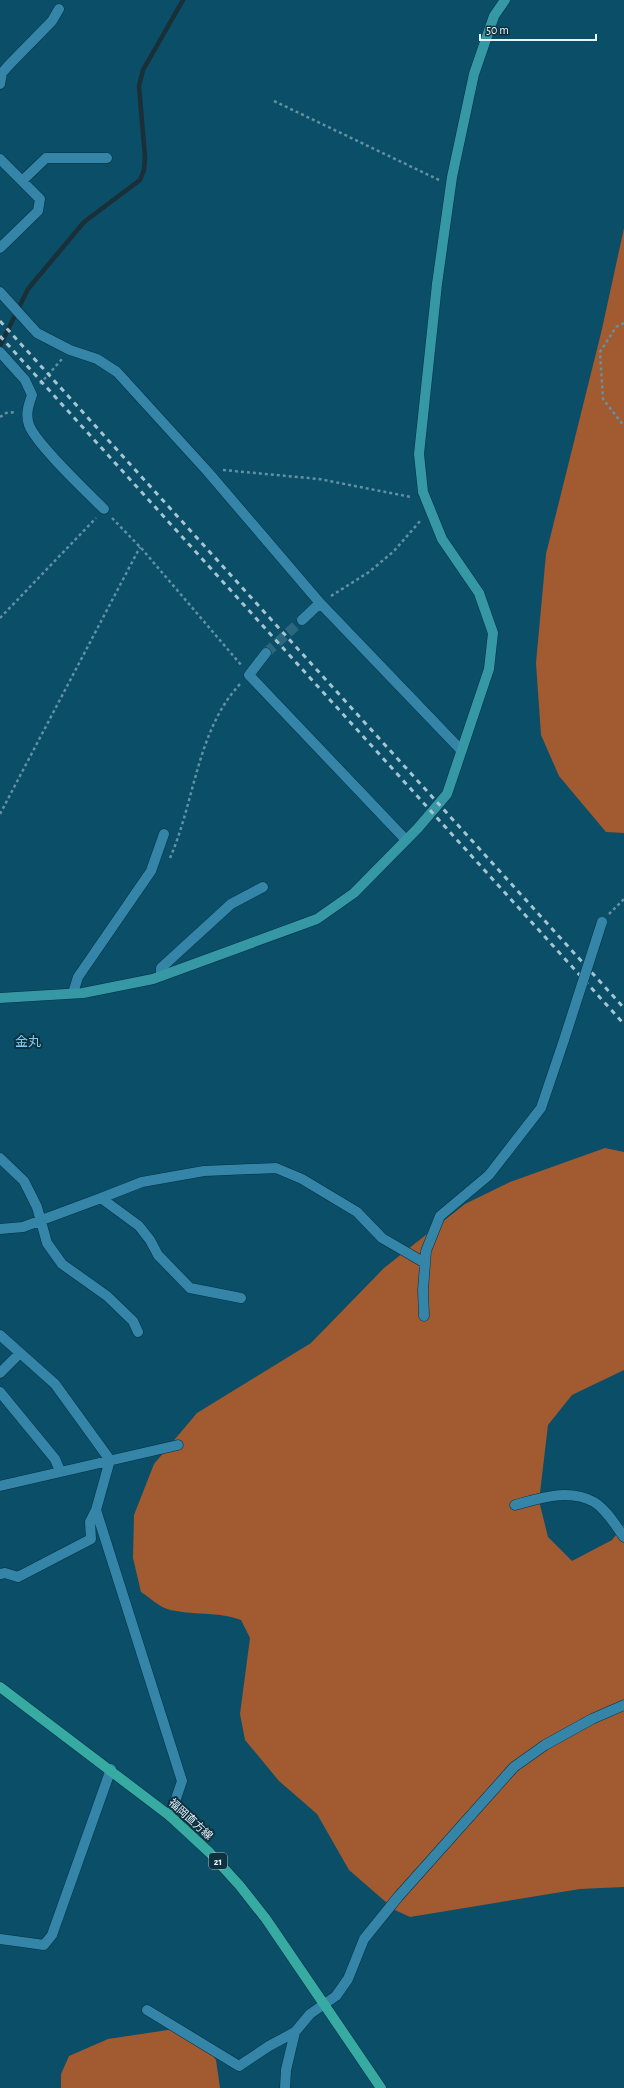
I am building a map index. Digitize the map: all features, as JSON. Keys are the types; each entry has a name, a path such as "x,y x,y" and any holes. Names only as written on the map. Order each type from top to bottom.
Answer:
{"main road":[{"name":"福岡直方線","path":"0,1687 170,1816 210,1853 240,1886 266,1919 381,2088"}],"street":[{"path":"0,998 73,993 116,988 161,976 317,919 354,894 406,840 447,794 489,669 493,633 479,593 442,539 423,492 419,454 437,284 451,181 474,74 494,16 505,0"},
{"path":"0,84 2,73 52,21 58,9"},
{"path":"22,181 46,158 107,158"},
{"path":"0,159 40,199 38,211 0,248"},
{"path":"0,292 37,333 70,350 98,359 117,372 208,472 320,603 461,750"},
{"path":"0,352 25,380 32,395 27,410 29,425 41,443 104,509"},
{"path":"302,620 320,603"},
{"path":"266,653 249,674 406,840"},
{"path":"73,993 78,977 151,871 164,834"},
{"path":"161,976 161,968 231,904 263,887"},
{"path":"424,1316 423,1290 426,1251 440,1216 489,1175 541,1108 602,922"},
{"path":"0,1158 24,1181 37,1207 47,1243 62,1264 107,1296 133,1321 138,1332"},
{"path":"0,1229 22,1227 67,1212 142,1182 204,1171 276,1168 302,1179 357,1212 382,1238 425,1263"},
{"path":"101,1198 139,1226 150,1240 158,1255 190,1288 241,1298"},
{"path":"0,1335 55,1384 110,1460"},
{"path":"0,1373 20,1353"},
{"path":"0,1392 55,1459 60,1471"},
{"path":"0,1486 178,1445"},
{"path":"0,1574 5,1572 18,1576 91,1539 90,1522 96,1510 110,1460"},
{"path":"515,1505 546,1497 572,1494 594,1502 610,1518 624,1537"},
{"path":"96,1510 182,1781 170,1816"},
{"path":"147,2010 239,2066 269,2046 295,2032 310,2014 324,2006 336,1996 348,1979 364,1939 398,1897 514,1767 545,1744 624,1704"},
{"path":"0,1939 44,1945 52,1935 110,1769"},
{"path":"285,2088 286,2070 295,2032"}],"path":[{"path":"274,101 439,180 451,181"},
{"path":"624,323 616,327 600,352 603,399 624,426"},
{"path":"32,395 70,350"},
{"path":"0,417 6,413 27,410"},
{"path":"208,472 215,469 319,479 412,497 423,492"},
{"path":"0,618 104,509 140,547 249,674"},
{"path":"320,603 369,572 394,551 422,519 432,514"},
{"path":"0,814 140,547"},
{"path":"602,922 624,899"}],"shaded area":[{"path":"624,228 624,833 606,832 559,776 541,735 536,663 546,554 602,329"},
{"path":"605,1148 624,1152 624,1370 572,1395 548,1425 539,1501 548,1537 572,1561 612,1540 624,1525 624,1887 580,1889 410,1917 395,1910 349,1870 317,1814 279,1781 245,1740 240,1714 250,1638 241,1620 223,1615 167,1609 157,1604 141,1592 133,1558 134,1515 154,1464 197,1413 311,1343 384,1268 465,1204 510,1182"},
{"path":"181,2028 200,2037 216,2060 220,2088 61,2088 61,2074 69,2056 108,2039"}],"waterway":[{"path":"0,346 28,289 84,222 140,180 144,170 145,157 139,86 143,70 183,0"}],"tunnel":[{"path":"266,653 302,620"}],"railway":[{"path":"0,321 624,1008"},
{"path":"0,336 624,1024"}],"district":[{"name":"金丸","path":"28,1041"}]}
